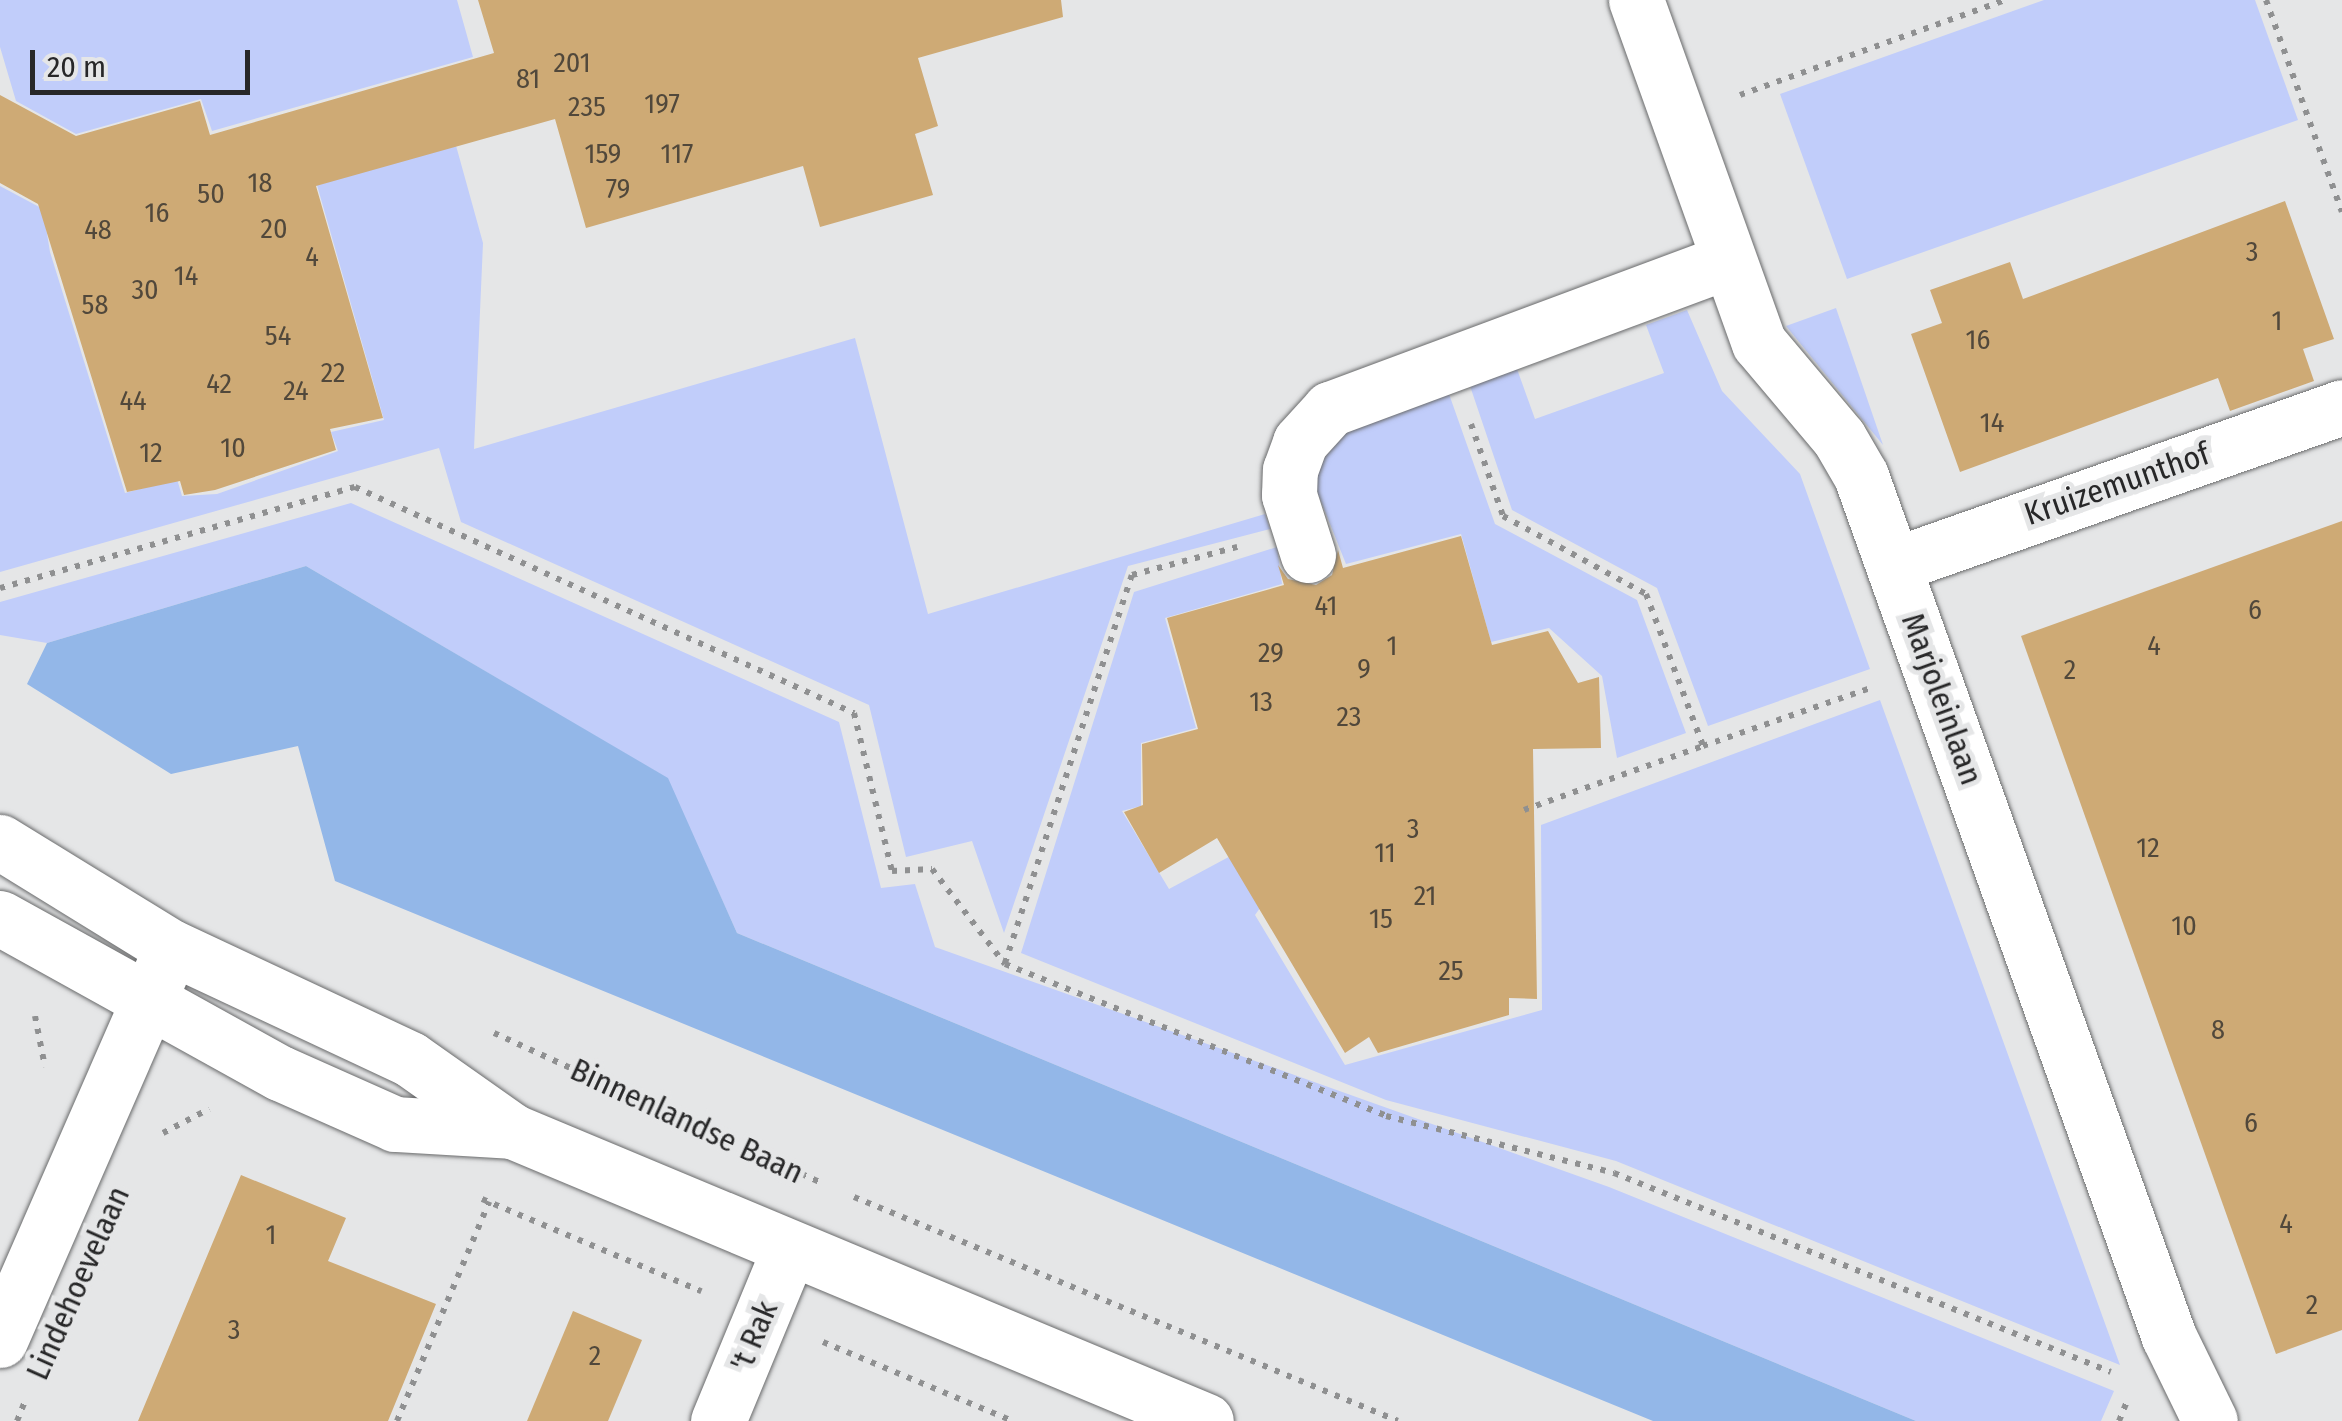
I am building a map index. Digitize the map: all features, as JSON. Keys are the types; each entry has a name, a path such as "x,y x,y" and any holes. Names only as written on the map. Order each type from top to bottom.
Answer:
{"street":[{"name":"Marjoleinlaan","path":"1636,0 1727,261 1765,354 1850,454 1894,564 2168,1337 2205,1414"},
{"path":"1303,542 1289,482 1308,430 1341,402 1727,261"},
{"name":"Kruizemunthof","path":"1894,564 2342,407"},
{"path":"0,842 171,947 410,1060 512,1131 1206,1421"},
{"path":"0,918 280,1073 396,1124 512,1131"},
{"name":"Lindehoevelaan","path":"0,1340 171,947"},
{"name":"'t Rak","path":"718,1421 789,1250"}],"path":[{"path":"1678,117 2006,0"},
{"path":"2266,0 2342,212"},
{"path":"1450,361 1504,516 1646,594 1703,746"},
{"path":"0,588 355,487 854,714 892,871 932,869 1005,964 1386,1116 1614,1174 2205,1414"},
{"path":"1005,964 1132,575 1303,542"},
{"path":"1524,810 1931,668"},
{"path":"29,1008 39,1020 46,1077"},
{"name":"Binnenlandse Baan","path":"484,1028 818,1182 1398,1421"},
{"path":"150,1147 207,1109 268,1111 280,1073"},
{"path":"472,1195 1013,1421"},
{"path":"397,1421 489,1202"},
{"name":"Lindehoevelaan","path":"17,1421 32,1385"}],"shaded area":[{"path":"0,0 457,0 473,57 212,131 201,99 76,134 16,101 0,47"},
{"path":"2044,0 2255,0 2298,120 1847,279 1780,94"},
{"path":"442,95 483,243 474,449 855,338 928,614 1265,514 1270,529 1128,566 1004,933 972,841 906,857 869,705 461,522 439,448 0,572 0,186 43,209 50,252 125,493 177,479 182,496 217,494 338,451 331,432 384,420 303,136"},
{"path":"1836,308 1883,445 1786,326"},
{"path":"1687,310 1722,391 1800,474 1870,669 1708,726 1657,588 1512,510 1470,386 1517,369 1535,419 1664,373 1646,325"},
{"path":"1449,394 1495,524 1637,600 1686,733 1617,758 1602,676 1549,628 1491,642 1461,534 1346,564 1316,489 1319,464 1347,432"},
{"path":"351,503 839,722 881,888 915,884 935,947 1609,1187 2114,1391 2101,1421 1916,1421 737,933 667,778 306,566 47,643 0,635 0,602"},
{"path":"1277,547 1282,584 1165,618 1196,728 1141,743 1141,806 1122,811 1169,889 1251,845 1270,894 1255,915 1345,1065 1542,1010 1541,825 1880,700 2120,1365 1616,1161 1386,1100 1021,953 1134,592"},
{"path":"306,566 668,778 737,933 1916,1421 1653,1421 335,881 298,746 171,774 27,684 47,643"}],"building":[{"path":"478,0 1061,0 1063,17 918,58 938,126 915,134 933,195 820,227 803,166 586,228 555,119 316,186 383,418 330,429 336,450 215,490 184,495 180,481 127,492 38,204 0,183 0,95 76,136 200,101 210,135 494,53"},
{"path":"2285,201 2334,339 2303,349 2314,381 2230,411 2218,378 1960,472 1911,334 1942,323 1930,290 2010,262 2023,299"},
{"path":"2342,521 2342,1330 2276,1354 2021,636"},
{"path":"1461,536 1492,645 1548,631 1578,683 1599,677 1601,748 1533,749 1537,999 1509,998 1509,1015 1378,1053 1369,1037 1345,1053 1217,838 1159,873 1124,812 1143,805 1142,744 1198,729 1167,618 1284,585 1278,565 1288,579 1316,585 1332,575 1338,550 1343,568"},
{"path":"241,1175 346,1218 328,1261 436,1304 388,1421 138,1421"},
{"path":"573,1311 642,1340 608,1421 527,1421"}]}
